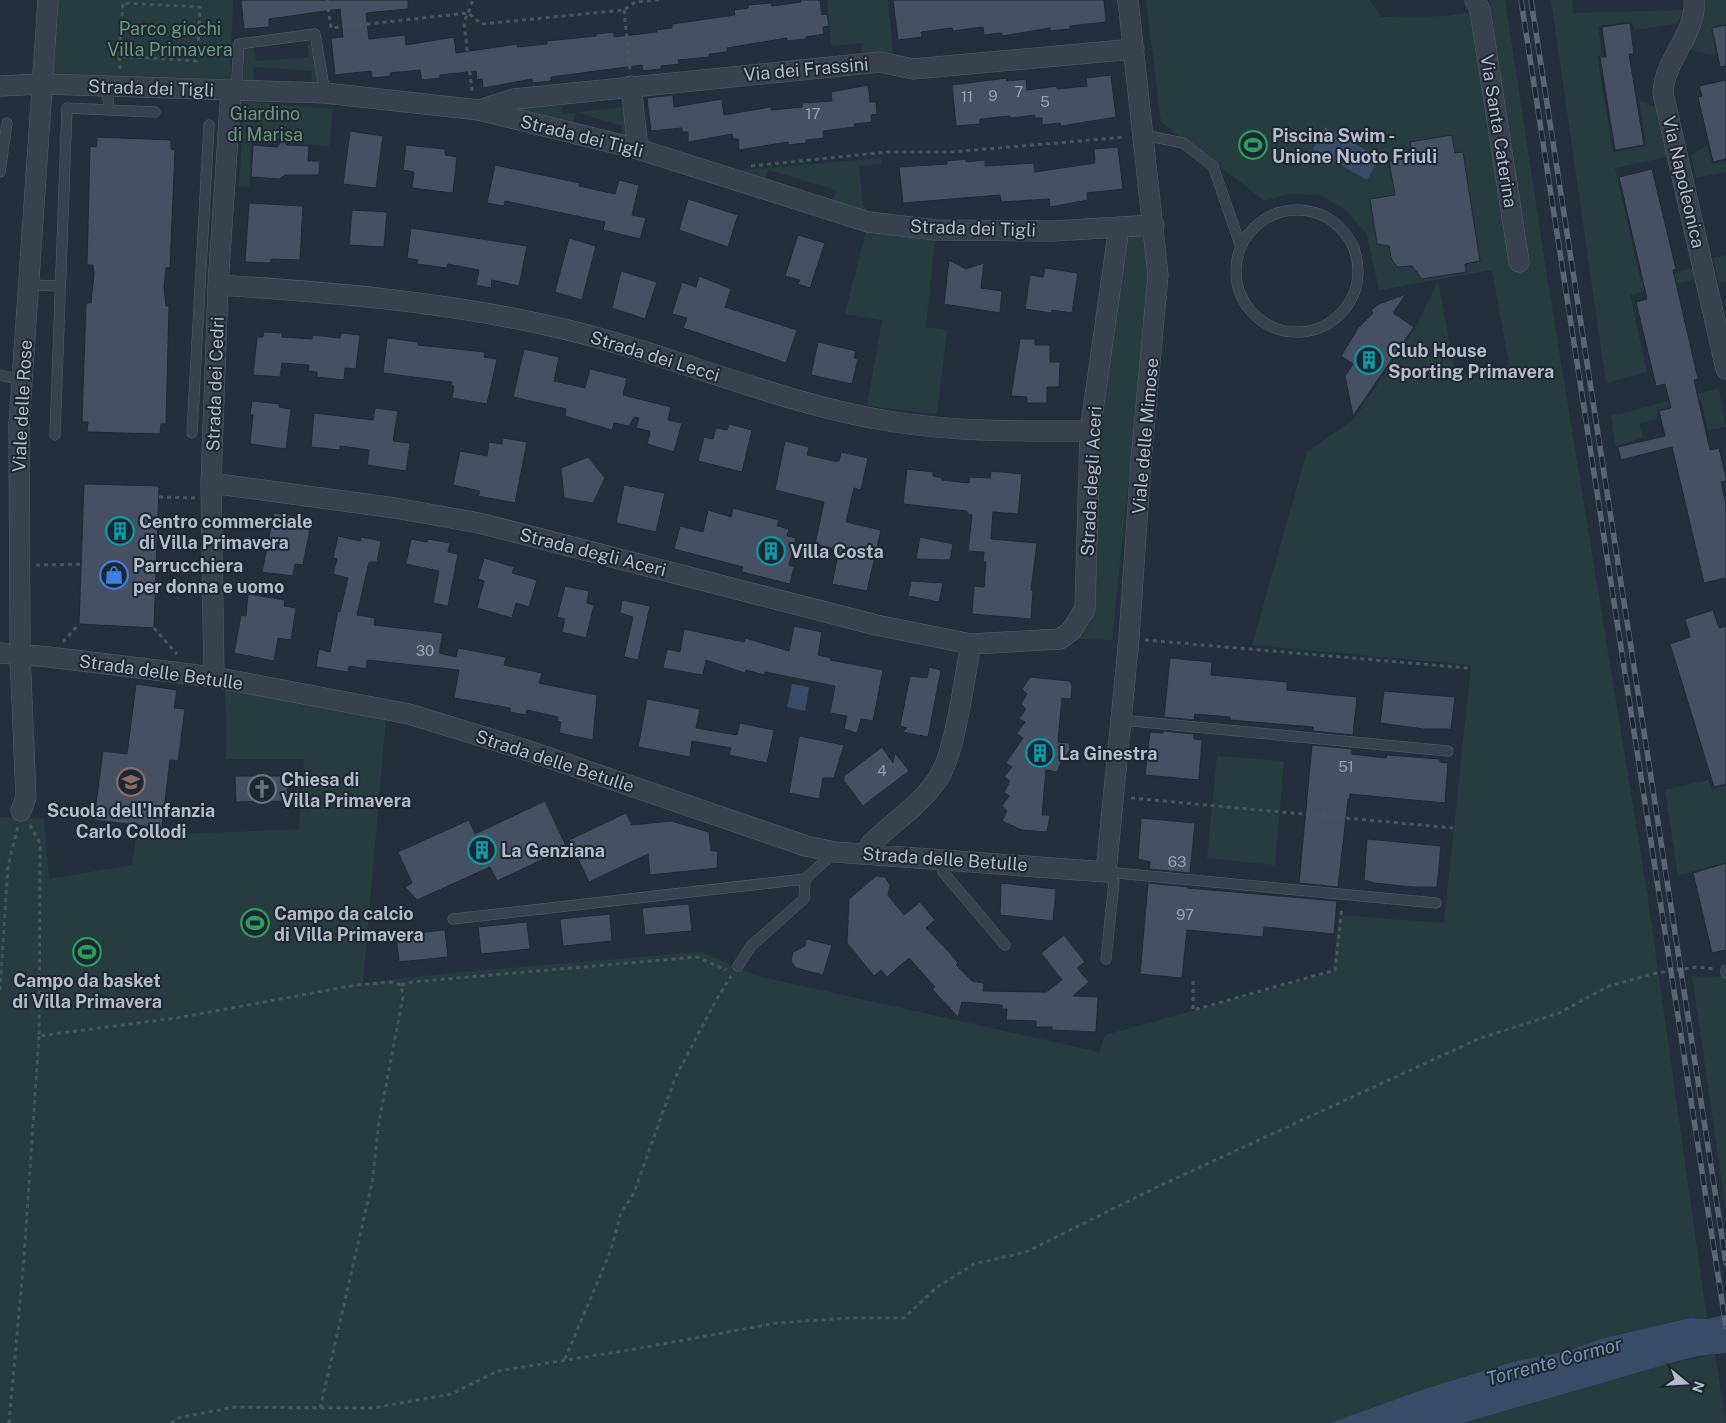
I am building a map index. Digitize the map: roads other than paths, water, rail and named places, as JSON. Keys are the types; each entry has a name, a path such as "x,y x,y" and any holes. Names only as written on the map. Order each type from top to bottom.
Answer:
{"street":[{"name":"Viale delle Rose","path":"21,811 26,798 10,654 18,566 19,425 48,0"},
{"name":"Viale delle Mimose","path":"1106,872 1130,638 1141,461 1158,275 1128,0"},
{"name":"Via Santa Caterina","path":"1475,0 1480,10 1519,262"},
{"name":"Via Napoleonica","path":"1694,0 1693,18 1667,71 1663,93 1726,369"},
{"name":"Via dei Frassini","path":"476,110 514,99 880,62 913,69 1134,49"},
{"name":"Strada dei Tigli","path":"0,86 42,84 234,92 325,93 476,110 638,149 868,222 936,230 1053,231 1154,225"},
{"path":"631,86 638,149"},
{"name":"Strada dei Cedri","path":"205,676 212,291 234,92"},
{"name":"Strada degli Aceri","path":"207,490 395,508 480,523 876,625 971,644 1060,638 1071,632 1085,609 1087,595 1090,431 1119,227"},
{"name":"Strada dei Lecci","path":"212,291 338,293 462,309 547,325 832,409 894,422 965,429 1090,431"},
{"path":"866,853 871,844 926,794 939,777 949,755 971,644"},
{"name":"Strada delle Betulle","path":"10,654 205,676 409,714 523,749 806,846 835,852 1106,872"}],"lane":[{"path":"234,92 239,44 315,34 325,93"},
{"path":"108,110 113,87"},
{"path":"55,436 67,108 155,112"},
{"path":"0,172 7,122"},
{"path":"192,433 212,291 209,125"},
{"path":"1144,135 1183,143 1212,166 1240,247 1236,267 1238,288 1247,306 1268,324 1280,330 1300,332 1320,328 1338,317 1351,301 1358,282 1358,262 1353,243 1341,227 1324,215 1306,210 1285,210 1267,218 1251,230 1240,247"},
{"path":"28,285 60,286"},
{"path":"0,375 22,380"},
{"path":"1121,720 1448,751"},
{"path":"452,919 804,879 835,852"},
{"path":"941,859 943,872 1005,945"},
{"path":"1106,872 1436,903"},
{"path":"1106,872 1114,882 1106,960"},
{"path":"738,966 751,946 804,899 804,879"}],"water":[{"path":"1325,127 1380,158 1367,180 1313,149"},
{"path":"792,684 809,687 805,711 787,707"},
{"name":"Torrente Cormor","path":"1726,1315 1726,1353 1698,1356 1671,1363 1463,1423 1330,1423 1425,1389 1513,1362 1567,1351 1601,1339 1690,1318 1707,1319"}],"railway":[{"path":"1521,0 1726,1327"},
{"path":"1531,0 1726,1263"}],"place":[{"name":"Piscina Swim - Unione Nuoto Friuli","path":"1253,145"},
{"name":"Club House Sporting Primavera","path":"1369,360"},
{"name":"Centro commerciale di Villa Primavera","path":"120,531"},
{"name":"Villa Costa","path":"771,551"},
{"name":"Parrucchiera per donna e uomo","path":"114,575"},
{"name":"La Ginestra","path":"1040,753"},
{"name":"Scuola dell'Infanzia Carlo Collodi","path":"131,782"},
{"name":"Chiesa di Villa Primavera","path":"262,789"},
{"name":"La Genziana","path":"482,850"},
{"name":"Campo da calcio di Villa Primavera","path":"255,923"},
{"name":"Campo da basket di Villa Primavera","path":"87,952"}],"park label":[{"name":"Parco giochi Villa Primavera","path":"170,38"},
{"name":"Giardino di Marisa","path":"265,123"}]}
